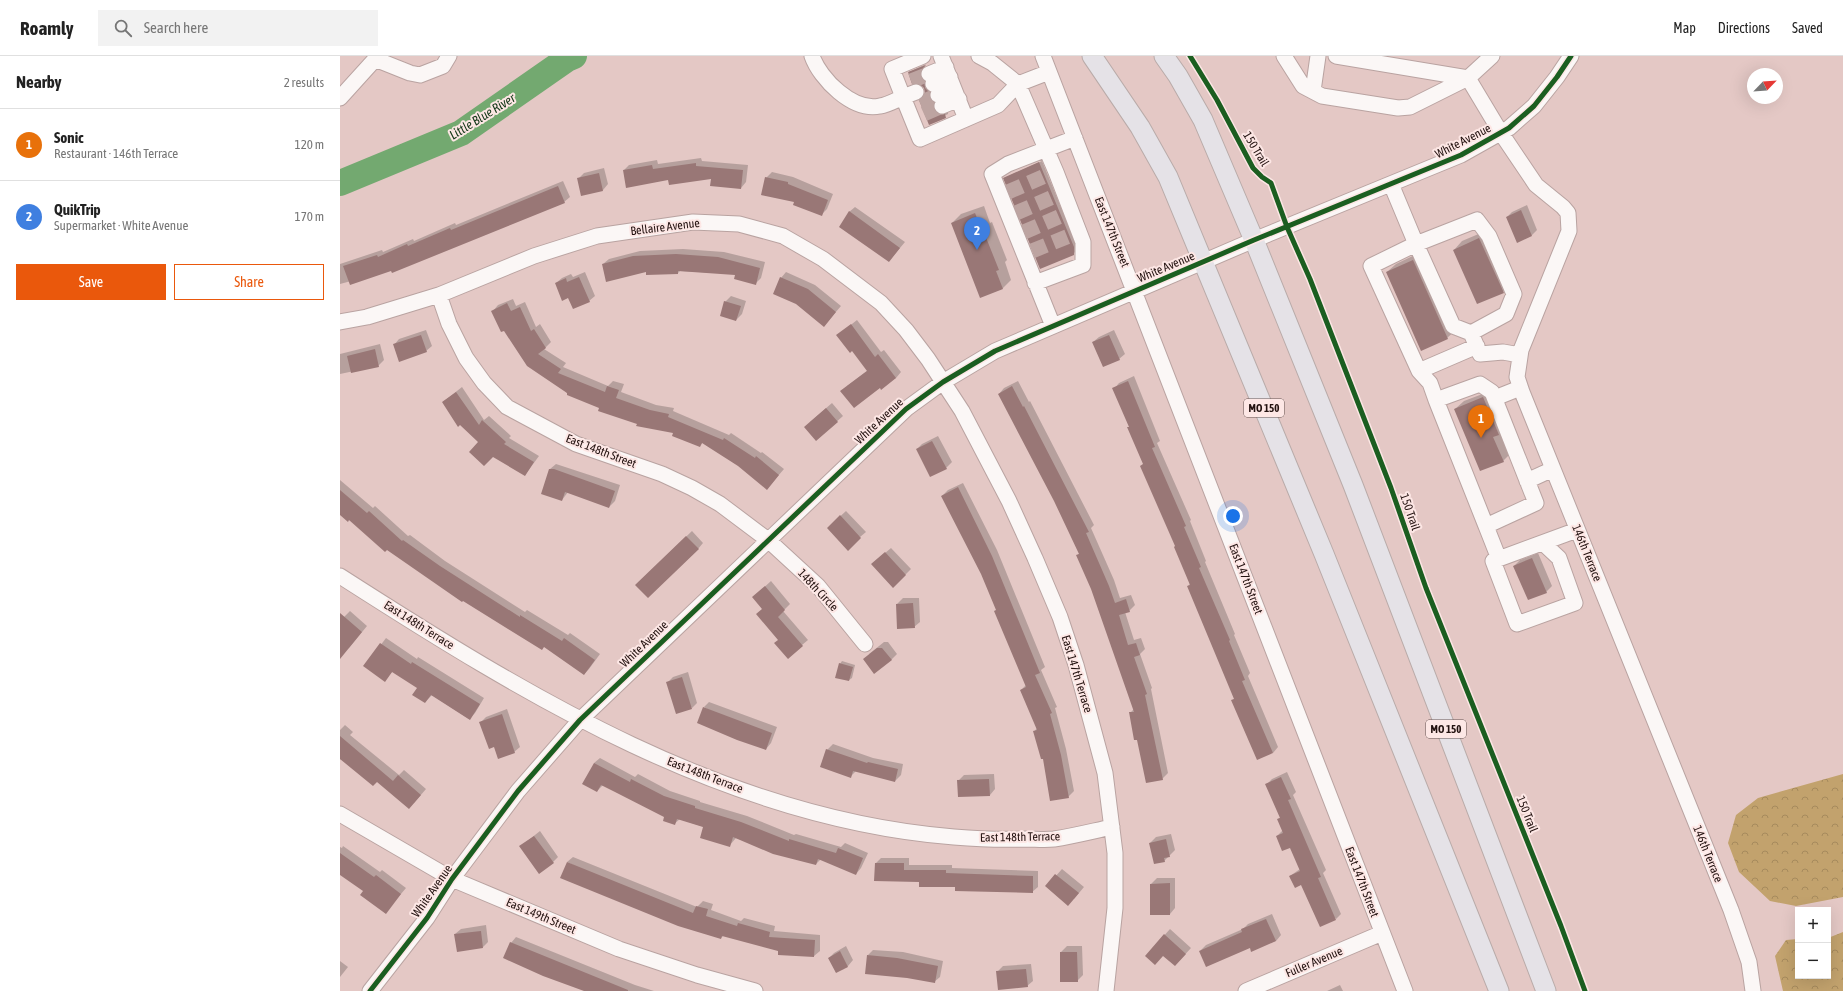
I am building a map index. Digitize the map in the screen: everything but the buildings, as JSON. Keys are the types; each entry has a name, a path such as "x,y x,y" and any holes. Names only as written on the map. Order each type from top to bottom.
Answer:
{"main road":[{"name":"MO 150","path":"1092,56 1140,127 1168,177 1330,568 1499,991"},
{"name":"MO 150","path":"1164,56 1178,76 1203,120 1254,240 1353,485 1546,991"}],"street":[{"path":"340,98 377,57 410,73 420,75 443,66 449,56"},
{"path":"812,56 814,62 825,78 842,95 860,105 879,107 912,100"},
{"path":"923,56 892,69 912,100 920,139 998,105 1018,84 1049,72"},
{"path":"979,56 992,63 1018,84 1045,150 1050,174 1074,234 1082,242 1083,265 1035,283"},
{"name":"East 147th Street","path":"1043,56 1404,991"},
{"path":"1284,56 1303,86 1322,96 1398,108 1410,108 1468,78 1492,56"},
{"path":"1313,91 1318,56"},
{"path":"1336,56 1468,78"},
{"name":"White Avenue","path":"370,991 427,918 452,879 518,791 580,720 906,409 943,382 995,351 1204,261 1461,155 1509,128 1534,106 1557,77 1571,56"},
{"path":"950,78 966,119"},
{"path":"950,78 936,90 950,78"},
{"name":"146th Terrace","path":"1468,78 1501,133 1536,185 1549,197 1563,206 1568,214 1570,221 1569,231 1520,354 1517,377 1520,388 1577,530 1731,910 1749,962 1753,991"},
{"path":"1053,326 1035,283 1028,252 1013,214 1004,194 992,174 1008,164 1075,138"},
{"path":"1391,184 1453,326 1474,339 1480,354 1503,352 1520,354"},
{"path":"1419,371 1474,339 1506,314 1514,294 1489,236 1477,220 1416,244 1371,266 1419,371 1430,383 1500,559"},
{"name":"Bellaire Avenue","path":"340,322 367,317 439,294 534,256 597,236 693,222 739,224 783,236 823,259 881,303 906,330 943,382"},
{"name":"East 148th Street","path":"439,294 449,324 466,358 484,383 507,407 576,444 662,474 692,488 720,504 768,540"},
{"name":"East 147th Terrace","path":"943,382 962,411 1009,501 1060,617 1078,672 1105,773 1112,827 1116,880 1115,908 1106,991"},
{"path":"1436,400 1480,384 1492,392 1528,481 1536,503 1486,526"},
{"path":"1494,398 1520,388"},
{"path":"1528,481 1553,470"},
{"path":"1543,542 1559,558 1575,602 1517,624 1493,561 1500,559 1543,542 1577,530"},
{"name":"148th Circle","path":"768,540 818,586 865,644"},
{"name":"East 148th Terrace","path":"340,576 422,628 580,720 642,751 712,780 783,804 863,824 926,835 989,840 1053,839 1112,827"},
{"name":"East 149th Street","path":"340,814 452,879 619,949 696,975 755,991"},
{"name":"Fuller Avenue","path":"1246,991 1382,933"}],"green space":[{"path":"1843,774 1843,897 1796,906 1770,901 1739,872 1728,843 1736,815 1758,798"},
{"path":"1843,932 1843,991 1783,991 1775,956 1786,940 1795,939 1795,979 1831,979 1831,937"}],"waterway":[{"name":"Little Blue River","path":"340,183 461,133 567,59 574,56"}],"tunnel":[{"path":"911,81 929,74"},
{"path":"920,103 938,95"},
{"path":"924,114 942,106"},
{"path":"1008,192 1045,176"},
{"path":"1016,213 1053,197"},
{"path":"1024,232 1061,216"},
{"path":"1032,251 1069,236"}],"cycle path":[{"name":"150 Trail","path":"1190,56 1217,100 1253,168 1271,183 1287,227 1310,279 1391,488 1426,588 1561,926 1585,991"},
{"path":"370,991 427,918 452,879 518,791 580,720 906,409 943,382 995,351 1254,240 1461,155 1509,128 1534,106 1557,77 1571,56"}],"place":[{"name":"QuikTrip","path":"977,250"},
{"name":"Sonic","path":"1481,438"}]}
